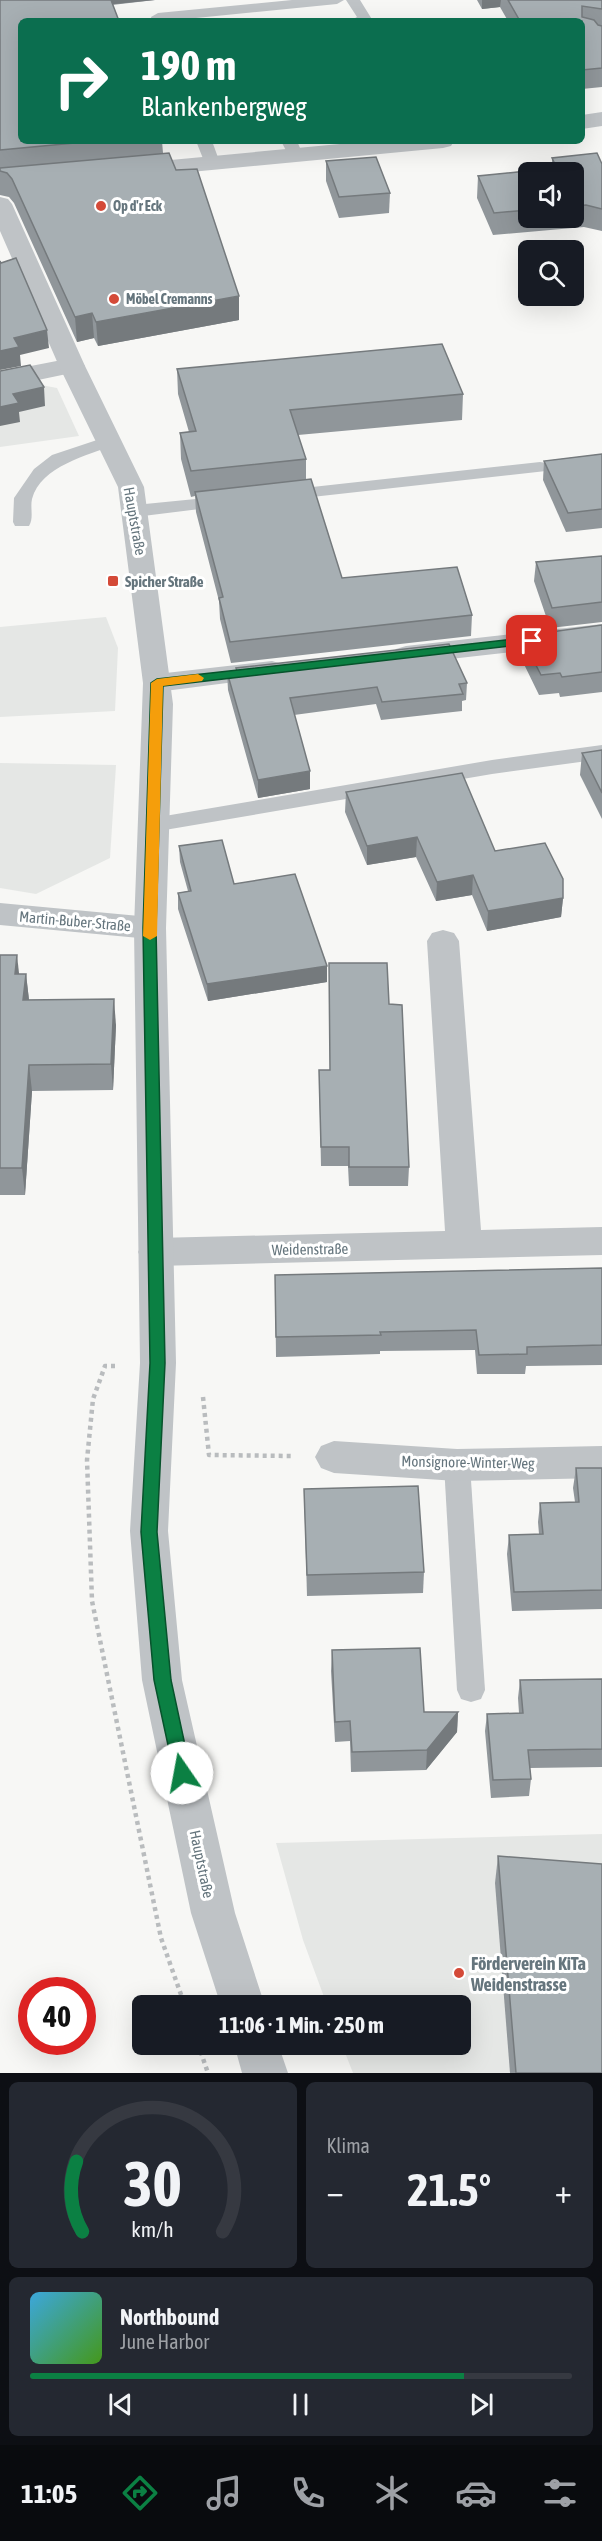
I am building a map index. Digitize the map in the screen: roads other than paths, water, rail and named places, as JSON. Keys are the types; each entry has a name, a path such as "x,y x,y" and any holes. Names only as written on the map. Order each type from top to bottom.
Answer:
{"street":[{"path":"585,121 602,118"},
{"path":"110,172 212,163 292,148 378,144"},
{"name":"Hauptstraße","path":"0,204 72,366 131,488 135,511 157,683 150,928 158,1363 149,1532 162,1680 213,1913 239,1995"},
{"path":"0,380 72,366"},
{"path":"380,658 602,633"},
{"path":"157,683 298,667"},
{"name":"Martin-Buber-Straße","path":"0,914 150,928"},
{"path":"443,941 464,1246"},
{"name":"Weidenstraße","path":"156,1252 602,1241"},
{"name":"Monsignore-Winter-Weg","path":"334,1456 457,1465 602,1462"},
{"path":"259,2055 265,2073"}],"lane":[{"path":"158,18 337,0"},
{"path":"353,0 365,18"},
{"path":"205,144 212,163"},
{"path":"22,522 23,498 39,473 58,459 109,441"},
{"path":"266,497 540,467"},
{"path":"135,511 242,500"},
{"path":"153,825 492,767 602,752"},
{"path":"457,1465 471,1690"}],"place":[{"name":"Op d'r Eck","path":"101,206"},
{"name":"Möbel Cremanns","path":"114,299"},
{"name":"Spicher Straße","path":"113,581"},
{"name":"Förderverein KiTa Weidenstrasse","path":"459,1973"}]}
